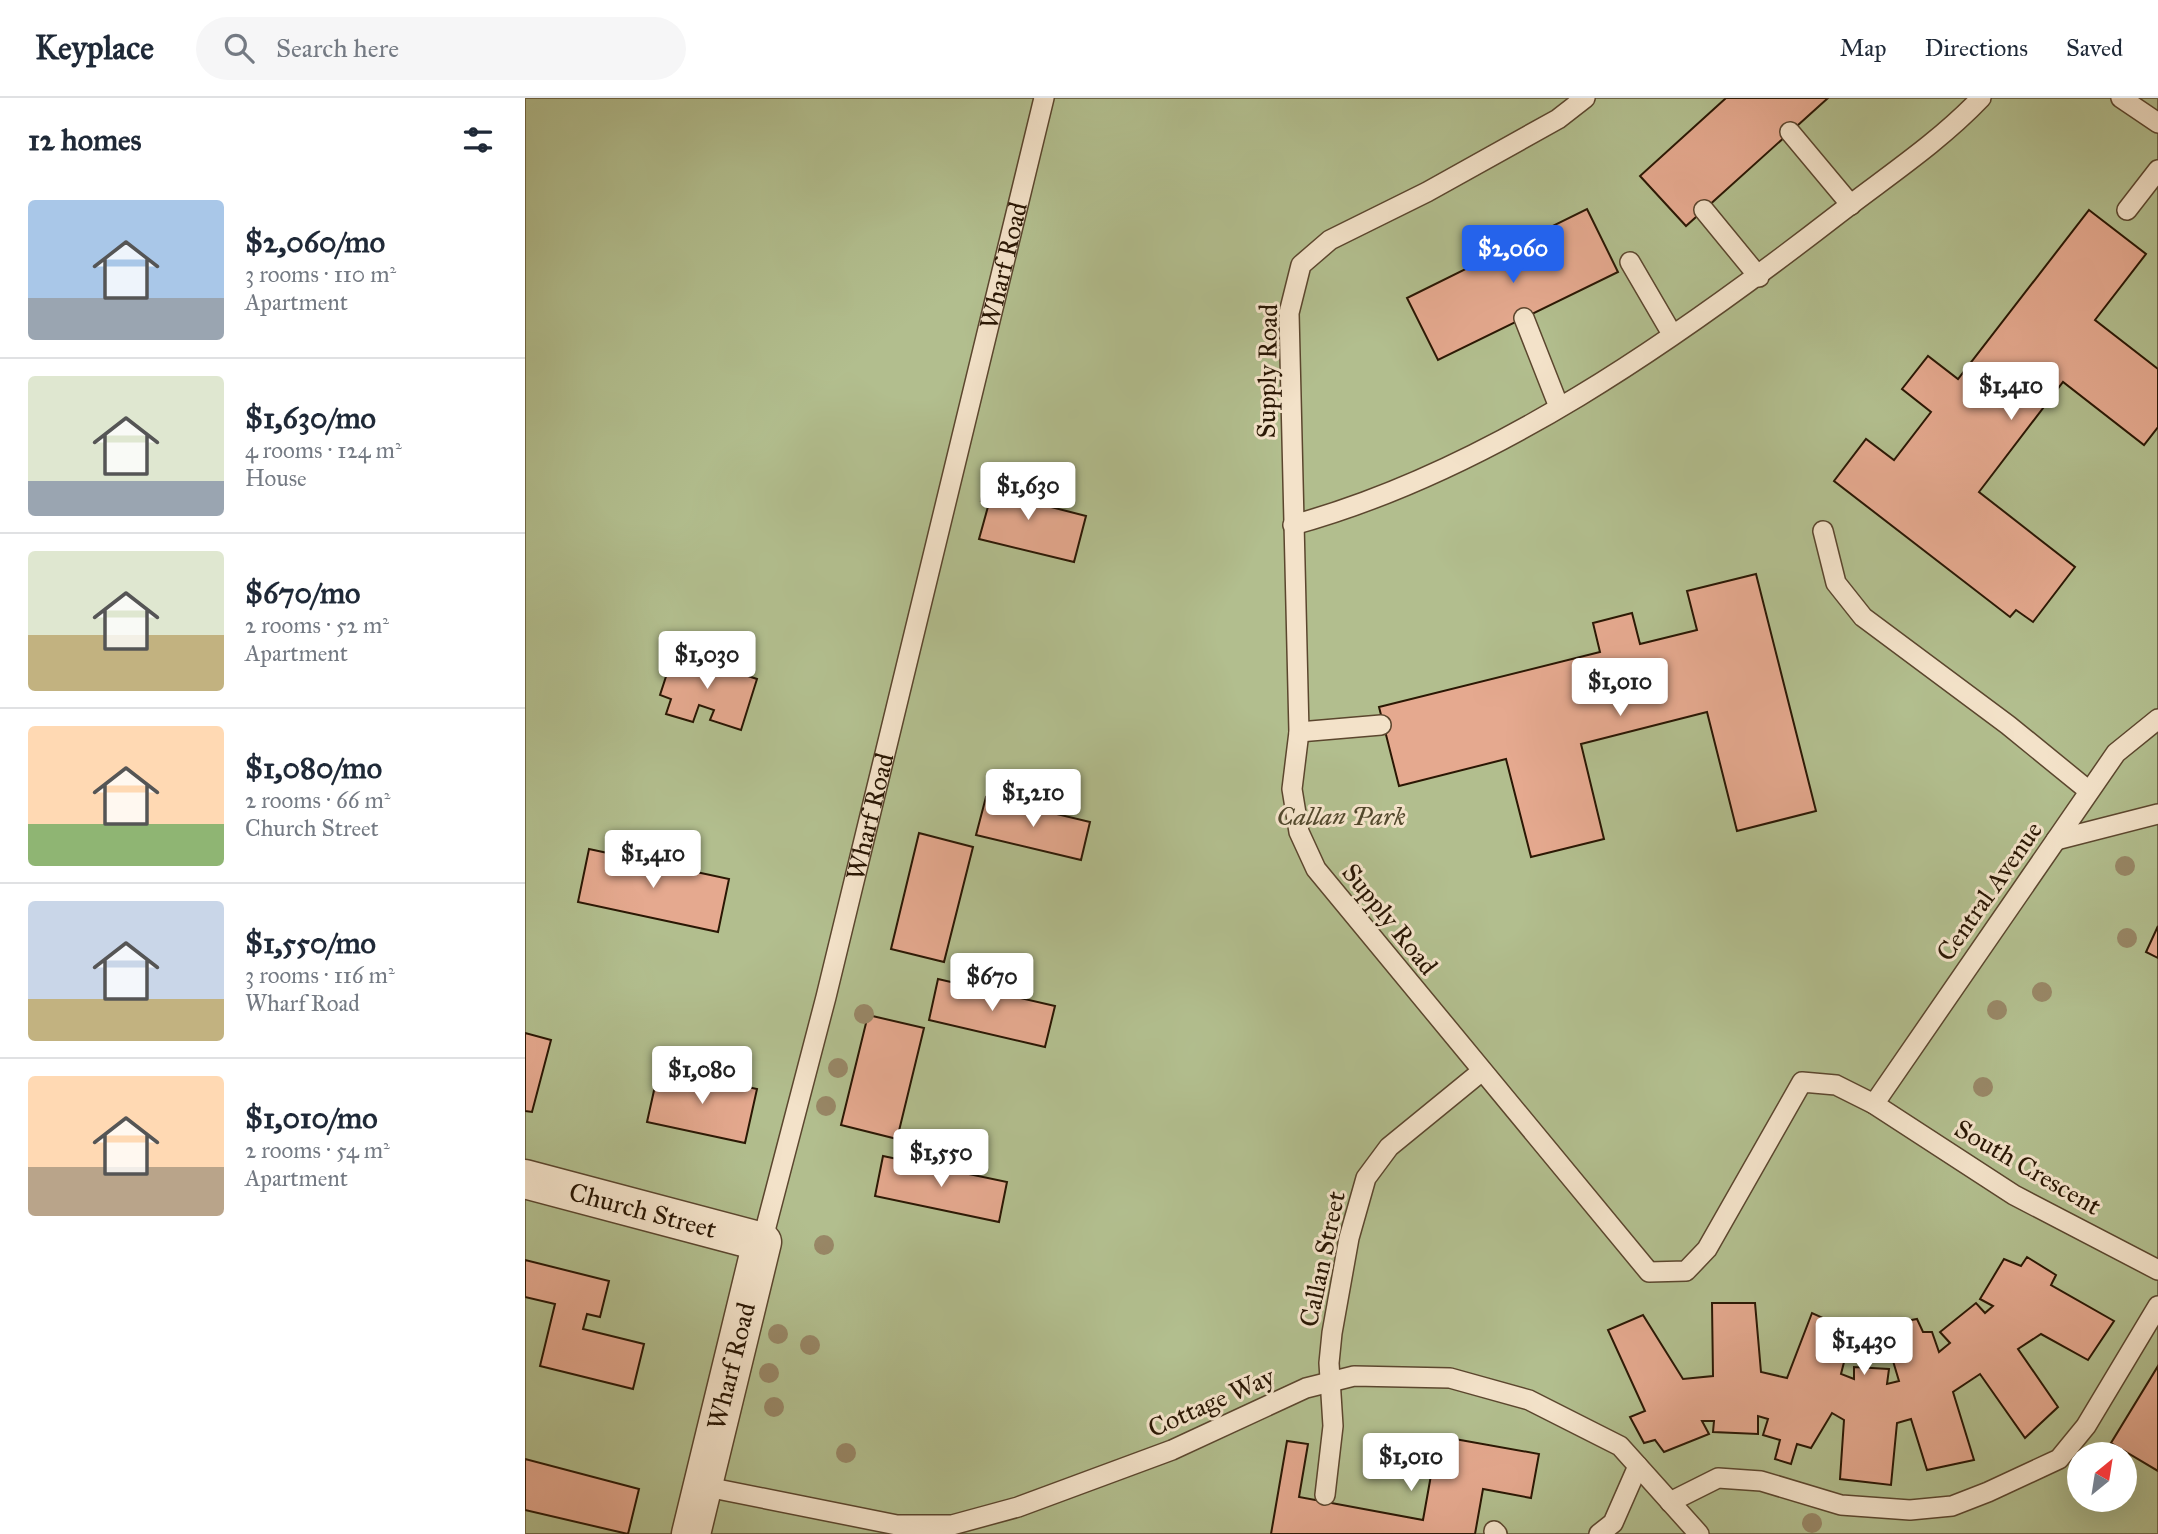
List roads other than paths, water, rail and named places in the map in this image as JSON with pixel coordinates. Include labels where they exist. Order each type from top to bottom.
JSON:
[{"type":"street","name":"Church Street","points":[[525,1179],[762,1242]]},
{"type":"street","name":"Wharf Road","points":[[691,1534],[762,1242]]},
{"type":"lane","name":"Wharf Road","points":[[762,1242],[826,997],[1044,98]]},
{"type":"lane","name":"Supply Road","points":[[1585,98],[1558,119],[1427,192],[1331,240],[1301,265],[1289,313],[1299,732],[1291,789],[1299,832],[1316,869],[1649,1272],[1686,1271],[1707,1249],[1802,1082],[1836,1085],[1874,1104]]},
{"type":"lane","points":[[1293,526],[1350,510],[1528,428],[1759,276],[1931,144],[1981,98]]},
{"type":"lane","points":[[2121,98],[2158,123]]},
{"type":"lane","points":[[1790,132],[1851,205]]},
{"type":"lane","points":[[2127,210],[2158,170]]},
{"type":"lane","points":[[1704,210],[1759,276]]},
{"type":"lane","points":[[1630,262],[1672,334]]},
{"type":"lane","points":[[1524,317],[1559,407]]},
{"type":"lane","points":[[1823,531],[1836,583],[1863,617],[2008,725],[2089,791]]},
{"type":"lane","name":"Central Avenue","points":[[1874,1104],[2116,753],[2158,719]]},
{"type":"lane","points":[[1299,732],[1381,725]]},
{"type":"lane","points":[[2056,840],[2158,814]]},
{"type":"lane","name":"Callan Street","points":[[1325,1495],[1333,1426],[1330,1382],[1332,1333],[1349,1238],[1366,1178],[1389,1147],[1482,1072]]},
{"type":"lane","name":"South Crescent","points":[[1874,1104],[2014,1195],[2158,1270]]},
{"type":"lane","points":[[1670,1503],[1718,1478],[1761,1481],[1841,1505],[1910,1510],[1952,1506],[1988,1492],[2059,1459],[2086,1426],[2158,1306]]},
{"type":"lane","name":"Cottage Way","points":[[702,1486],[897,1525],[952,1525],[1018,1507],[1172,1450],[1306,1388],[1354,1376],[1450,1378],[1529,1400],[1620,1447],[1699,1534]]},
{"type":"lane","points":[[1599,1534],[1613,1523],[1638,1466]]},
{"type":"park label","name":"Callan Park","points":[[1341,816]]}]
